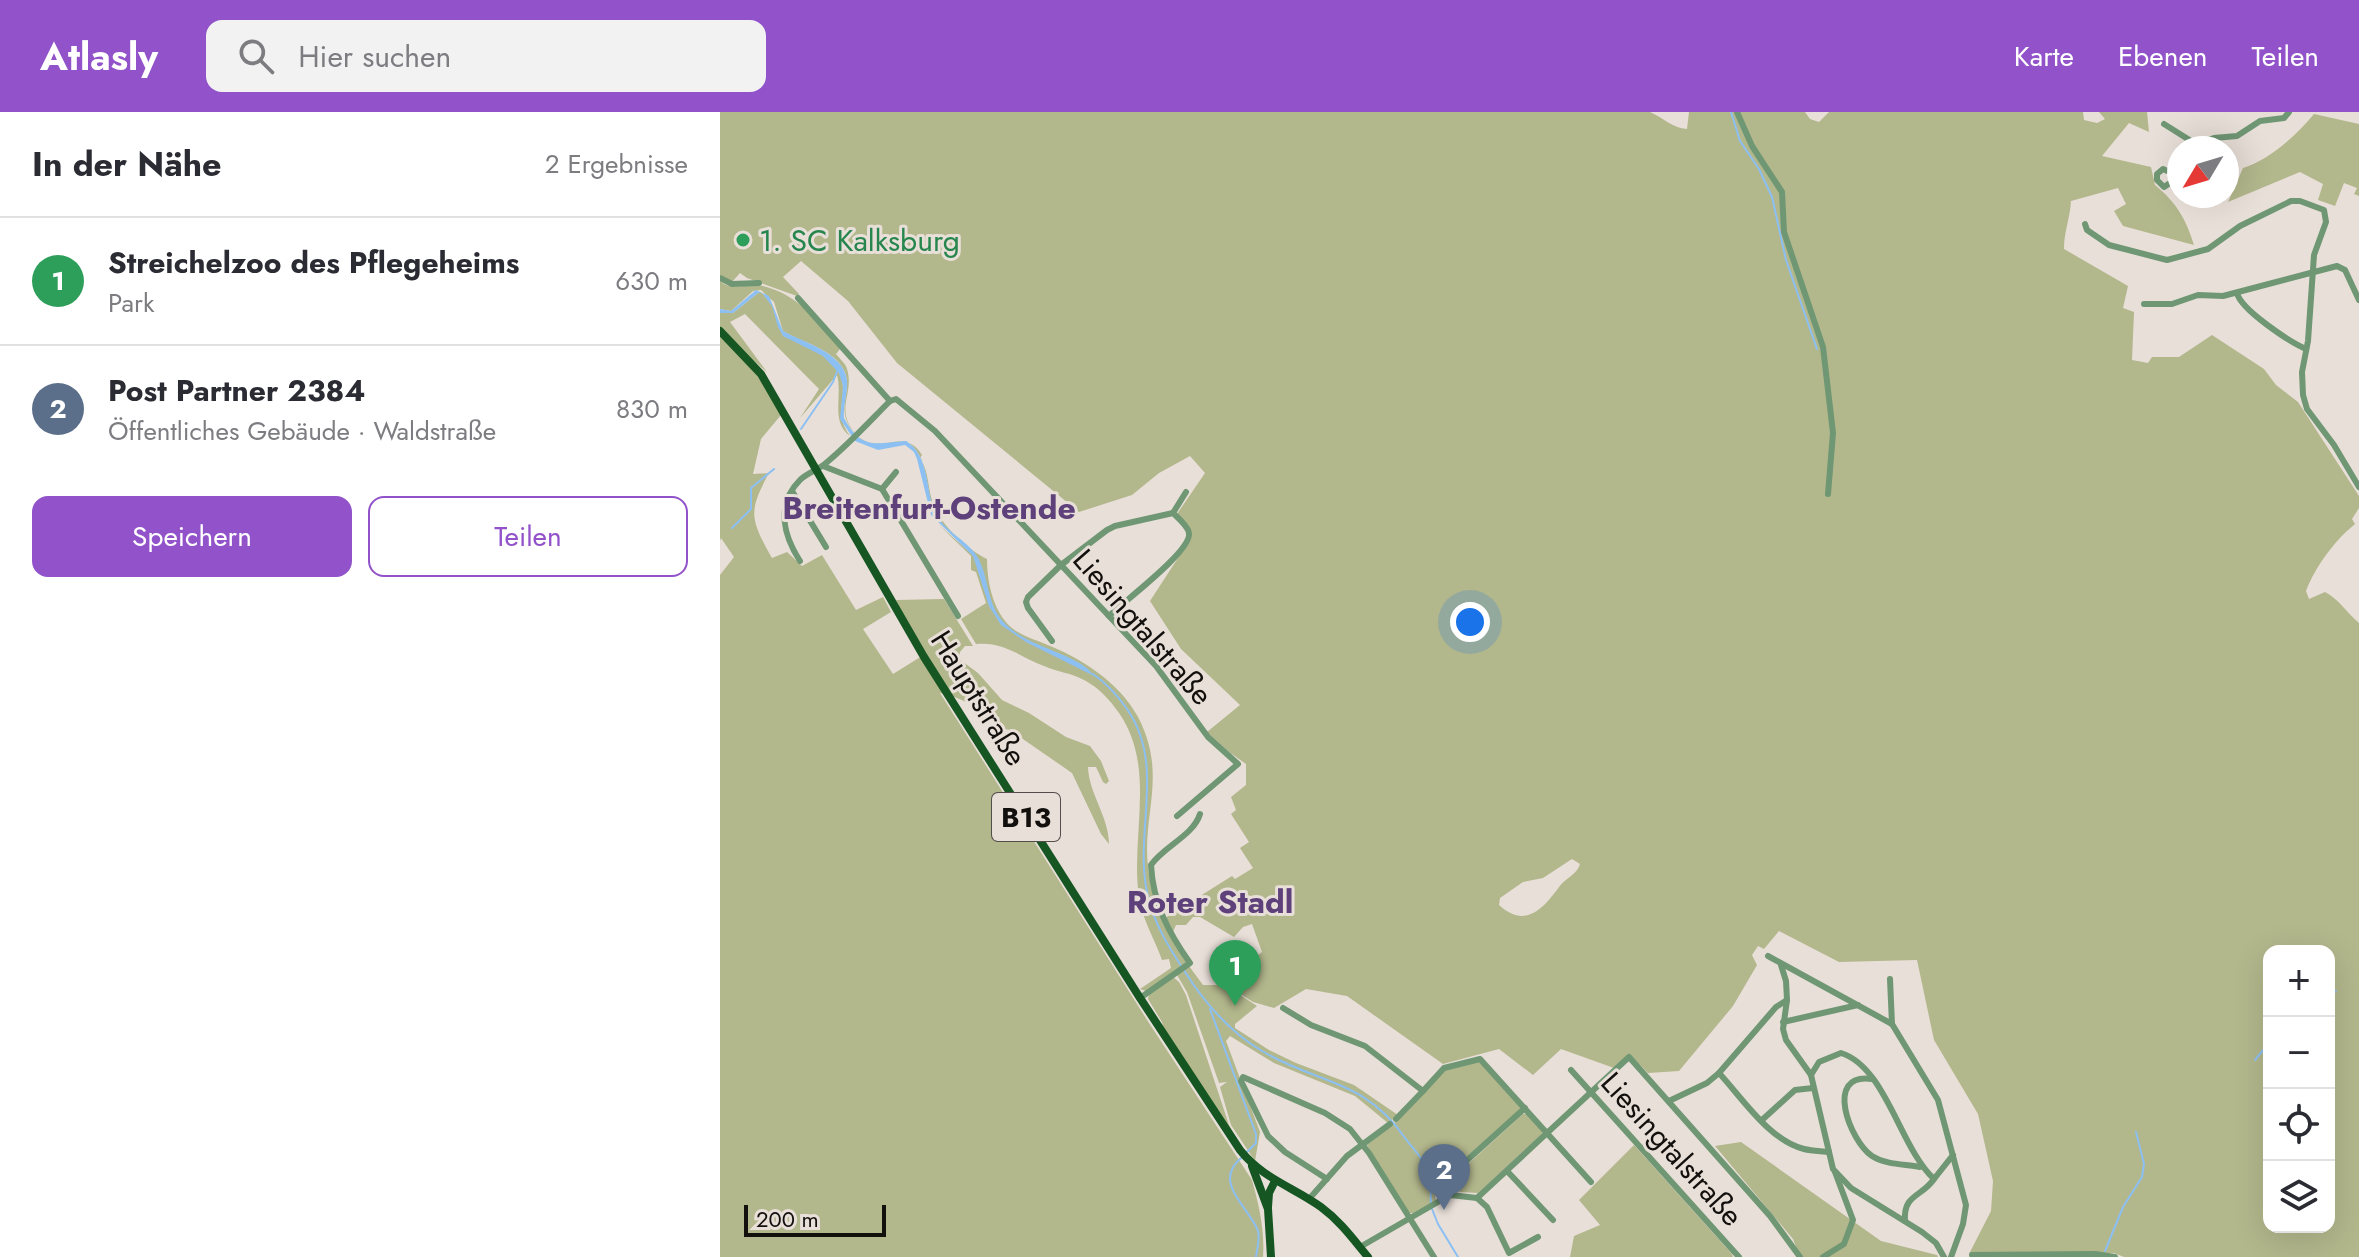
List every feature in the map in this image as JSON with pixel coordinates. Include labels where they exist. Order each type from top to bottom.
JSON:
[{"type":"main road","name":"Hauptstraße","points":[[720,331],[761,374],[792,429],[819,468],[924,657],[1140,998],[1249,1161]]},
{"type":"main road","points":[[1249,1161],[1338,1221],[1368,1257]]},
{"type":"main road","name":"B13","points":[[1249,1161],[1268,1209],[1271,1257]]},
{"type":"main road","points":[[1261,1187],[1272,1179]]},
{"type":"main road","points":[[1268,1209],[1272,1179]]},
{"type":"street","points":[[1737,112],[1752,146],[1782,192],[1784,232],[1823,347],[1833,433],[1828,494]]},
{"type":"street","points":[[2237,136],[2260,121],[2285,117],[2289,112]]},
{"type":"street","points":[[2164,124],[2182,136]]},
{"type":"street","points":[[2085,224],[2087,230],[2109,245],[2169,259],[2208,249],[2240,226],[2289,202],[2298,201],[2320,208],[2327,216],[2314,250],[2302,372],[2305,405],[2359,487]]},
{"type":"street","points":[[2144,304],[2172,304],[2198,295],[2237,293],[2337,266],[2343,267],[2359,300]]},
{"type":"street","points":[[720,278],[732,284],[759,283]]},
{"type":"street","points":[[2237,293],[2241,303],[2293,344],[2306,349]]},
{"type":"street","name":"Liesingtalstraße","points":[[798,298],[890,401],[896,399],[903,403],[935,431],[1156,666],[1208,737],[1238,764],[1177,816]]},
{"type":"street","points":[[800,561],[789,543],[784,522],[785,508],[792,491],[800,480],[850,441],[890,401]]},
{"type":"street","points":[[819,468],[882,489],[958,616]]},
{"type":"street","points":[[882,489],[896,472]]},
{"type":"street","points":[[792,491],[826,547]]},
{"type":"street","points":[[1052,641],[1026,602],[1061,565],[1115,526],[1173,513],[1186,492]]},
{"type":"street","points":[[1109,616],[1159,575],[1188,539],[1188,530],[1173,513]]},
{"type":"street","points":[[1140,998],[1190,963],[1160,912],[1151,865],[1160,853],[1197,823],[1200,814]]},
{"type":"street","points":[[1768,956],[1892,1024]]},
{"type":"street","points":[[1781,965],[1786,981],[1783,1022],[1786,1040],[1811,1075],[1833,1169],[1853,1220],[1844,1244],[1823,1257]]},
{"type":"street","points":[[1890,979],[1892,1024],[1938,1100],[1966,1205],[1951,1257]]},
{"type":"street","points":[[1669,1101],[1707,1083],[1719,1073],[1776,1007],[1787,1000]]},
{"type":"street","points":[[1783,1022],[1858,1005]]},
{"type":"street","points":[[1283,1008],[1311,1025],[1365,1046],[1423,1091]]},
{"type":"street","points":[[1811,1075],[1819,1062],[1841,1053],[1861,1063],[1898,1121],[1920,1167],[1934,1179]]},
{"type":"street","points":[[1477,1198],[1629,1057],[1770,1216],[1800,1257]]},
{"type":"street","points":[[1309,1199],[1347,1156],[1393,1122],[1444,1068],[1478,1059],[1591,1182]]},
{"type":"street","name":"Liesingtalstraße","points":[[1571,1070],[1739,1257]]},
{"type":"street","points":[[1719,1073],[1783,1140],[1803,1149],[1829,1152]]},
{"type":"street","points":[[1327,1179],[1285,1152],[1268,1136],[1241,1078],[1248,1077],[1335,1118],[1350,1129],[1363,1144],[1434,1257]]},
{"type":"street","points":[[1872,1079],[1862,1078],[1851,1082],[1844,1093],[1847,1114],[1857,1140],[1882,1161],[1920,1167]]},
{"type":"street","points":[[1762,1120],[1795,1090],[1813,1088]]},
{"type":"street","points":[[1450,1195],[1455,1171],[1525,1108]]},
{"type":"street","points":[[1905,1221],[1909,1201],[1929,1187],[1953,1155]]},
{"type":"street","points":[[1833,1169],[1851,1188],[1936,1243],[1944,1257]]},
{"type":"street","points":[[1507,1171],[1553,1220]]},
{"type":"street","points":[[1360,1247],[1450,1195],[1477,1198],[1487,1207],[1505,1255],[1538,1237]]},
{"type":"street","points":[[1972,1255],[2115,1257]]},
{"type":"green space","points":[[720,112],[1650,112],[1672,125],[1687,129],[1689,112],[1805,112],[1810,119],[1819,122],[1829,112],[2083,112],[2084,120],[2097,123],[2105,119],[2099,112],[2147,112],[2149,132],[2129,123],[2102,156],[2151,167],[2155,185],[2167,196],[2167,208],[2176,208],[2194,245],[2123,226],[2114,211],[2126,204],[2118,188],[2071,201],[2064,249],[2128,286],[2123,308],[2134,312],[2132,360],[2148,363],[2152,357],[2179,357],[2212,335],[2264,369],[2276,385],[2298,402],[2359,496],[2359,508],[2352,519],[2355,524],[2326,554],[2306,591],[2309,599],[2325,592],[2330,595],[2359,623],[2359,1257],[1969,1254],[1991,1211],[1993,1181],[1978,1114],[1934,1040],[1917,960],[1839,962],[1779,931],[1764,949],[1758,946],[1752,955],[1757,965],[1733,1006],[1679,1071],[1648,1073],[1629,1054],[1614,1068],[1561,1049],[1533,1075],[1499,1049],[1443,1064],[1347,996],[1306,989],[1274,1008],[1253,1002],[1227,985],[1244,982],[1247,964],[1262,952],[1252,924],[1243,927],[1234,937],[1200,917],[1193,917],[1186,925],[1176,925],[1173,932],[1189,958],[1172,934],[1165,918],[1232,876],[1235,879],[1253,868],[1240,848],[1249,842],[1231,814],[1236,810],[1231,797],[1246,785],[1246,764],[1207,732],[1240,705],[1181,649],[1150,601],[1191,538],[1190,531],[1177,514],[1205,473],[1190,456],[1159,473],[1132,495],[1079,512],[897,363],[848,301],[801,261],[783,277],[799,294],[797,296],[740,273],[732,282],[720,275]],"holes":[[[1572,859],[1580,864],[1547,902],[1533,913],[1517,915],[1499,905],[1500,898],[1523,882],[1543,878]]]},
{"type":"green space","points":[[2314,114],[2359,124],[2359,196],[2354,194],[2357,188],[2344,183],[2335,206],[2318,200],[2323,184],[2300,172],[2239,197],[2239,177],[2243,168],[2263,159]]},
{"type":"green space","points":[[720,281],[735,287],[757,285],[776,290],[806,310],[840,349],[836,354],[846,367],[849,378],[846,418],[844,407],[846,375],[837,360],[783,331],[774,302],[761,290],[753,291],[731,311],[720,309]]},
{"type":"green space","points":[[762,293],[772,305],[783,336],[821,354],[836,368],[843,387],[842,418],[850,436],[840,423],[837,375],[800,418],[819,389],[745,314],[730,322],[767,372],[753,360],[781,415],[761,439],[753,474],[769,473],[757,498],[754,516],[765,545],[772,558],[787,552],[802,566],[822,555],[856,610],[883,597],[891,612],[863,629],[893,674],[922,656],[896,600],[944,599],[973,646],[965,646],[959,659],[978,673],[1002,700],[1066,737],[1090,746],[1101,761],[1109,781],[1106,784],[1096,767],[1088,767],[1109,844],[1101,834],[1072,773],[1010,730],[999,728],[972,706],[940,693],[1252,1180],[1261,1218],[1263,1257],[720,1257],[720,575],[734,557],[721,538],[720,541],[720,313],[733,313]]},
{"type":"green space","points":[[922,461],[925,469],[934,506],[963,543],[946,528],[932,506]]},
{"type":"green space","points":[[938,524],[966,549],[967,546],[987,559],[993,599],[1008,625],[1097,672],[1130,704],[1147,738],[1153,775],[1147,847],[1150,881],[1162,918],[1187,962],[1146,991],[1140,989],[1171,968],[1169,959],[1162,960],[1139,897],[1140,779],[1130,734],[1112,703],[1089,683],[1003,647],[976,644],[961,619],[986,603],[976,572],[971,570],[971,556]]},
{"type":"green space","points":[[1189,966],[1203,985],[1225,985],[1257,1006],[1235,1024],[1235,1028],[1296,1063],[1354,1085],[1398,1115],[1388,1123],[1355,1096],[1274,1063],[1230,1036],[1226,1041],[1260,1132],[1255,1161],[1231,1125],[1220,1087],[1227,1082],[1219,1083],[1187,992],[1177,975]]},
{"type":"green space","points":[[1173,977],[1186,995],[1229,1125],[1241,1146],[1165,1033],[1148,999],[1149,994]]},
{"type":"green space","points":[[1479,1061],[1520,1106],[1520,1110],[1451,1170],[1450,1185],[1444,1195],[1440,1192],[1435,1196],[1436,1201],[1409,1213],[1367,1145],[1397,1121],[1445,1070]]},
{"type":"green space","points":[[1523,1114],[1528,1114],[1542,1134],[1478,1193],[1456,1189],[1458,1173]]},
{"type":"green space","points":[[1741,1142],[1881,1241],[1938,1257],[1800,1257],[1793,1239],[1715,1146]]},
{"type":"green space","points":[[1634,1145],[1733,1257],[1570,1257],[1574,1236],[1600,1225],[1579,1200]]},
{"type":"water","points":[[756,290],[769,296],[783,331],[831,355],[844,370],[847,385],[844,418],[857,436],[870,443],[906,441],[919,454],[936,515],[979,559],[994,608],[1007,626],[1075,661],[1094,676],[1026,642],[1001,625],[989,606],[973,556],[931,515],[914,452],[905,445],[878,450],[855,441],[840,419],[843,386],[839,373],[823,356],[783,336],[772,306],[762,293],[733,313],[720,313],[720,309],[731,311]]},
{"type":"waterway","points":[[1731,112],[1740,141],[1759,169],[1772,197],[1786,260],[1817,349]]},
{"type":"waterway","points":[[801,429],[833,382],[838,369]]},
{"type":"waterway","points":[[732,528],[751,509],[751,488],[774,469]]},
{"type":"waterway","points":[[1093,674],[1120,699],[1139,730],[1147,775],[1144,846],[1147,892],[1160,929],[1193,984],[1224,1021],[1262,1051],[1357,1093],[1374,1104],[1390,1119],[1427,1168],[1431,1203]]},
{"type":"waterway","points":[[1210,1009],[1256,1134],[1256,1143],[1245,1154]]},
{"type":"waterway","points":[[2255,1060],[2263,1050]]},
{"type":"waterway","points":[[2105,1251],[2123,1207],[2142,1177],[2144,1164],[2136,1132]]},
{"type":"waterway","points":[[1241,1158],[1233,1167],[1231,1186],[1258,1231],[1256,1257]]},
{"type":"waterway","points":[[1432,1209],[1458,1257]]},
{"type":"place","name":"1. SC Kalksburg","points":[[743,240]]},
{"type":"place","name":"Streichelzoo des Pflegeheims","points":[[1235,1006]]},
{"type":"place","name":"Post Partner 2384","points":[[1444,1210]]},
{"type":"district","name":"Breitenfurt-Ostende","points":[[929,508]]},
{"type":"district","name":"Roter Stadl","points":[[1210,902]]}]
